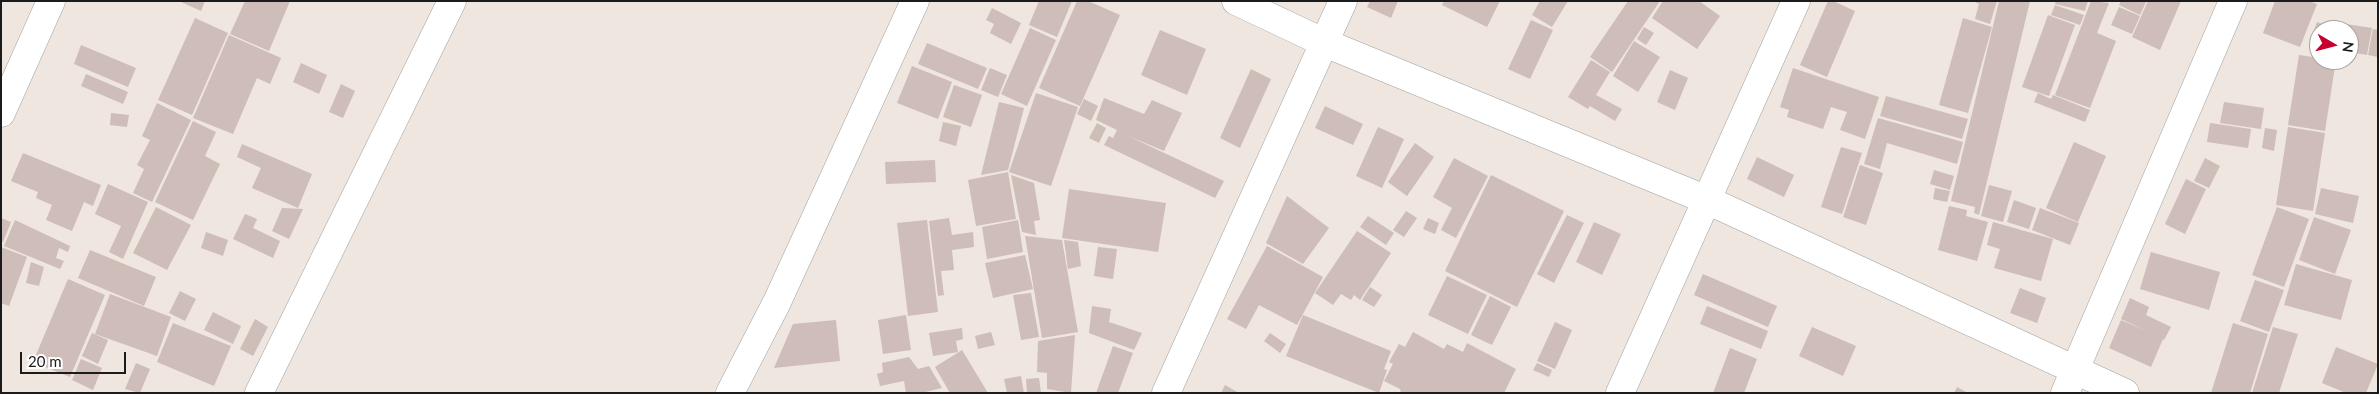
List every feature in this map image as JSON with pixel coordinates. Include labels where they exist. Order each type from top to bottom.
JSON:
[{"type":"street","points":[[1,113],[51,1]]},
{"type":"street","points":[[259,393],[452,1]]},
{"type":"street","points":[[730,393],[777,302],[915,1]]},
{"type":"street","points":[[1236,1],[1325,43],[1707,200],[2071,382],[2125,393]]},
{"type":"street","points":[[1166,393],[1344,1]]},
{"type":"street","points":[[1620,393],[1796,1]]},
{"type":"street","points":[[2071,382],[2234,1]]},
{"type":"building","points":[[179,1],[205,1],[201,11]]},
{"type":"building","points":[[245,1],[290,1],[269,51],[230,34]]},
{"type":"building","points":[[1039,1],[1072,1],[1057,37],[1029,25]]},
{"type":"building","points":[[1077,1],[1088,1],[1120,15],[1080,106],[1039,88]]},
{"type":"building","points":[[1370,1],[1398,1],[1391,18],[1367,7]]},
{"type":"building","points":[[1444,1],[1500,1],[1487,27],[1442,5]]},
{"type":"building","points":[[1540,1],[1568,1],[1552,27],[1532,15]]},
{"type":"building","points":[[1628,1],[1660,1],[1612,72],[1590,57]]},
{"type":"building","points":[[1663,1],[1699,1],[1720,16],[1697,49],[1652,18]]},
{"type":"building","points":[[1828,1],[1833,1],[1855,11],[1827,77],[1800,65]]},
{"type":"building","points":[[1973,1],[1997,1],[1990,24],[1975,19],[1979,4]]},
{"type":"building","points":[[1999,1],[2030,1],[1979,215],[1974,213],[1975,207],[1951,201]]},
{"type":"building","points":[[2056,1],[2088,1],[2085,11],[2055,4]]},
{"type":"building","points":[[2091,1],[2109,3],[2097,33],[2116,41],[2090,108],[2055,95]]},
{"type":"building","points":[[2121,1],[2146,2],[2140,15],[2119,5]]},
{"type":"building","points":[[2148,1],[2181,1],[2160,50],[2132,37]]},
{"type":"building","points":[[2275,1],[2309,1],[2317,4],[2309,20],[2300,47],[2263,33]]},
{"type":"building","points":[[2055,5],[2084,15],[2080,25],[2051,15]]},
{"type":"building","points":[[2119,7],[2140,16],[2132,34],[2111,25]]},
{"type":"building","points":[[992,8],[1021,23],[1011,44],[990,33],[994,24],[986,20]]},
{"type":"building","points":[[2048,15],[2075,25],[2049,96],[2022,87]]},
{"type":"building","points":[[195,18],[228,33],[192,115],[158,100]]},
{"type":"building","points":[[1963,18],[1992,27],[1968,113],[1939,105]]},
{"type":"building","points":[[1531,20],[1553,30],[1530,79],[1508,69]]},
{"type":"building","points":[[2359,26],[2372,28],[2367,55],[2359,54]]},
{"type":"building","points":[[1644,27],[1654,33],[1646,45],[1637,39]]},
{"type":"building","points":[[1030,28],[1056,40],[1027,106],[1001,94]]},
{"type":"building","points":[[2373,29],[2378,30],[2378,57],[2368,55]]},
{"type":"building","points":[[1160,30],[1206,49],[1187,95],[1141,75]]},
{"type":"building","points":[[229,35],[281,58],[270,84],[257,78],[233,134],[193,118]]},
{"type":"building","points":[[1634,41],[1660,57],[1638,92],[1613,76]]},
{"type":"building","points":[[927,43],[987,68],[978,89],[918,64]]},
{"type":"building","points":[[81,45],[136,68],[128,87],[74,64]]},
{"type":"building","points":[[2299,55],[2309,56],[2309,70],[2334,70],[2325,131],[2288,125]]},
{"type":"building","points":[[1591,60],[1610,72],[1596,95],[1622,109],[1615,121],[1590,106],[1588,109],[1568,97]]},
{"type":"building","points":[[301,63],[327,75],[319,94],[293,82]]},
{"type":"building","points":[[912,66],[952,82],[938,119],[897,103]]},
{"type":"building","points":[[990,68],[1007,75],[998,97],[981,90]]},
{"type":"building","points":[[1793,68],[1879,97],[1865,139],[1840,130],[1847,112],[1831,107],[1823,129],[1787,117],[1789,110],[1780,107]]},
{"type":"building","points":[[1251,69],[1271,79],[1240,148],[1220,138]]},
{"type":"building","points":[[1670,70],[1688,78],[1675,110],[1657,102]]},
{"type":"building","points":[[86,74],[128,92],[123,104],[81,86]]},
{"type":"building","points":[[341,84],[355,91],[343,118],[329,112]]},
{"type":"building","points":[[954,85],[982,95],[971,127],[943,117]]},
{"type":"building","points":[[1036,93],[1078,107],[1051,186],[1009,172]]},
{"type":"building","points":[[2038,93],[2051,99],[2053,95],[2090,110],[2085,122],[2034,102]]},
{"type":"building","points":[[1886,96],[1968,119],[1962,139],[1880,116]]},
{"type":"building","points":[[1104,98],[1144,114],[1152,100],[1182,113],[1164,151],[1126,135],[1224,181],[1215,198],[1104,145],[1109,136],[1113,138],[1117,130],[1096,120]]},
{"type":"building","points":[[1084,99],[1098,106],[1091,121],[1077,114]]},
{"type":"building","points":[[999,102],[1024,108],[1008,170],[981,175]]},
{"type":"building","points":[[2224,102],[2264,108],[2261,129],[2220,123]]},
{"type":"building","points":[[157,103],[191,120],[152,202],[133,193],[144,169],[137,165],[150,140],[142,136]]},
{"type":"building","points":[[1325,106],[1363,124],[1353,145],[1315,128]]},
{"type":"building","points":[[111,113],[129,115],[127,127],[110,125]]},
{"type":"building","points":[[1878,118],[1963,142],[1957,164],[1887,143],[1880,169],[1864,164]]},
{"type":"building","points":[[193,121],[216,132],[205,156],[220,164],[193,220],[155,202]]},
{"type":"building","points":[[943,122],[961,126],[956,146],[939,141]]},
{"type":"building","points":[[1097,123],[1106,128],[1099,143],[1089,138]]},
{"type":"building","points":[[2210,123],[2251,129],[2248,148],[2207,142]]},
{"type":"building","points":[[1378,127],[1404,139],[1382,188],[1356,176]]},
{"type":"building","points":[[2288,127],[2325,133],[2313,211],[2276,205]]},
{"type":"building","points":[[2265,128],[2277,130],[2274,151],[2262,148]]},
{"type":"building","points":[[2074,142],[2106,156],[2078,222],[2046,208]]},
{"type":"building","points":[[1415,143],[1434,157],[1407,196],[1388,182]]},
{"type":"building","points":[[242,144],[312,174],[298,208],[252,188],[261,168],[237,157]]},
{"type":"building","points":[[1841,147],[1862,153],[1842,214],[1821,207]]},
{"type":"building","points":[[23,153],[101,185],[93,206],[84,202],[72,231],[46,220],[52,205],[36,198],[38,192],[11,181]]},
{"type":"building","points":[[1757,157],[1794,175],[1784,197],[1747,179]]},
{"type":"building","points":[[1454,158],[1488,176],[1456,238],[1441,230],[1452,208],[1433,197]]},
{"type":"building","points":[[2205,158],[2220,166],[2209,188],[2194,181]]},
{"type":"building","points":[[935,160],[936,182],[886,184],[885,162]]},
{"type":"building","points":[[1860,165],[1883,173],[1866,225],[1843,217]]},
{"type":"building","points":[[1934,170],[1954,176],[1950,190],[1930,184]]},
{"type":"building","points":[[1008,172],[1016,219],[976,226],[968,180]]},
{"type":"building","points":[[1011,175],[1034,183],[1040,220],[1034,221],[1036,235],[1022,232]]},
{"type":"building","points":[[1491,175],[1564,211],[1517,307],[1445,271]]},
{"type":"building","points":[[2186,179],[2206,189],[2185,234],[2165,224]]},
{"type":"building","points":[[108,184],[148,202],[123,259],[109,252],[121,226],[95,214]]},
{"type":"building","points":[[1989,185],[2012,191],[2003,222],[1981,216]]},
{"type":"building","points":[[1935,188],[1950,191],[1947,202],[1933,199]]},
{"type":"building","points":[[2321,188],[2359,196],[2353,223],[2315,214]]},
{"type":"building","points":[[1069,189],[1166,203],[1158,252],[1062,238]]},
{"type":"building","points":[[1287,196],[1329,228],[1303,264],[1266,243]]},
{"type":"building","points":[[2014,200],[2036,208],[2029,229],[2007,222]]},
{"type":"building","points":[[1949,206],[1967,210],[1966,216],[1988,222],[1977,261],[1938,250]]},
{"type":"building","points":[[156,207],[191,225],[167,270],[133,253]]},
{"type":"building","points":[[2277,207],[2309,219],[2284,287],[2252,275]]},
{"type":"building","points":[[282,208],[303,209],[289,239],[272,231]]},
{"type":"building","points":[[2040,208],[2079,223],[2070,245],[2032,230]]},
{"type":"building","points":[[1406,211],[1417,218],[1404,237],[1393,230]]},
{"type":"building","points":[[245,214],[257,219],[253,228],[280,241],[273,258],[233,239]]},
{"type":"building","points":[[1567,215],[1584,223],[1554,283],[1537,274]]},
{"type":"building","points":[[1368,216],[1394,233],[1386,245],[1360,227]]},
{"type":"building","points":[[2314,217],[2351,230],[2335,274],[2299,260]]},
{"type":"building","points":[[1,218],[11,222],[3,242],[1,241]]},
{"type":"building","points":[[949,218],[952,235],[973,232],[974,247],[952,250],[954,270],[941,271],[944,295],[938,296],[929,221]]},
{"type":"building","points":[[1428,218],[1439,223],[1435,234],[1423,229]]},
{"type":"building","points":[[15,220],[70,246],[68,252],[59,248],[56,258],[64,261],[60,269],[4,246]]},
{"type":"building","points":[[927,220],[938,312],[908,316],[897,223]]},
{"type":"building","points":[[1018,220],[1023,252],[987,259],[982,227]]},
{"type":"building","points":[[1594,222],[1621,234],[1602,275],[1576,262]]},
{"type":"building","points":[[1993,222],[2053,239],[2041,281],[1994,268],[2000,249],[1987,245]]},
{"type":"building","points":[[1357,231],[1391,253],[1360,300],[1354,295],[1351,300],[1341,294],[1333,305],[1315,293]]},
{"type":"building","points":[[206,232],[228,240],[223,256],[201,248]]},
{"type":"building","points":[[1025,236],[1062,240],[1078,332],[1042,338]]},
{"type":"building","points":[[1064,240],[1078,242],[1081,266],[1068,269]]},
{"type":"building","points":[[1267,246],[1323,277],[1297,325],[1259,305],[1246,329],[1227,319]]},
{"type":"building","points":[[1,247],[27,257],[9,306],[1,303]]},
{"type":"building","points":[[1098,247],[1117,249],[1113,279],[1094,276]]},
{"type":"building","points":[[90,250],[156,277],[144,306],[78,278]]},
{"type":"building","points":[[2151,252],[2220,272],[2209,310],[2140,289]]},
{"type":"building","points":[[1025,255],[1033,289],[993,298],[985,263]]},
{"type":"building","points":[[31,262],[44,267],[39,286],[26,283]]},
{"type":"building","points":[[2296,264],[2352,280],[2341,320],[2284,305]]},
{"type":"building","points":[[1703,274],[1777,306],[1768,327],[1694,295]]},
{"type":"building","points":[[1447,276],[1487,295],[1468,334],[1428,315]]},
{"type":"building","points":[[68,279],[105,295],[70,377],[33,362]]},
{"type":"building","points":[[2255,280],[2284,290],[2269,332],[2240,321]]},
{"type":"building","points":[[1370,287],[1382,295],[1374,307],[1362,300]]},
{"type":"building","points":[[2020,288],[2046,298],[2037,323],[2010,313]]},
{"type":"building","points":[[180,291],[196,299],[185,321],[169,313]]},
{"type":"building","points":[[1031,293],[1039,337],[1021,340],[1013,295]]},
{"type":"building","points":[[110,294],[171,317],[157,356],[95,334]]},
{"type":"building","points":[[1490,296],[1511,307],[1492,345],[1471,335]]},
{"type":"building","points":[[2130,298],[2149,307],[2146,315],[2171,327],[2163,339],[2151,367],[2109,348],[2121,320],[2147,331],[2121,319]]},
{"type":"building","points":[[1092,306],[1111,309],[1109,322],[1142,333],[1134,350],[1089,333]]},
{"type":"building","points":[[1707,306],[1768,331],[1761,349],[1700,324]]},
{"type":"building","points":[[213,312],[241,326],[233,344],[204,330]]},
{"type":"building","points":[[906,315],[911,350],[883,354],[878,320]]},
{"type":"building","points":[[1303,315],[1391,351],[1384,369],[1387,370],[1379,393],[1286,356]]},
{"type":"building","points":[[255,319],[268,327],[253,356],[240,349]]},
{"type":"building","points":[[836,320],[840,361],[774,368],[793,324]]},
{"type":"building","points":[[1555,322],[1572,330],[1555,369],[1537,361]]},
{"type":"building","points":[[173,323],[231,346],[214,386],[157,362]]},
{"type":"building","points":[[2233,323],[2268,334],[2250,393],[2211,393]]},
{"type":"building","points":[[1812,327],[1856,346],[1843,376],[1799,356]]},
{"type":"building","points":[[2273,327],[2298,334],[2279,393],[2252,393]]},
{"type":"building","points":[[962,328],[963,339],[956,341],[958,352],[933,356],[929,333]]},
{"type":"building","points":[[991,332],[995,345],[978,349],[975,336]]},
{"type":"building","points":[[1413,332],[1444,349],[1447,344],[1463,352],[1467,343],[1516,369],[1504,393],[1401,393],[1400,389],[1384,381],[1393,364],[1389,362],[1399,344],[1405,347]]},
{"type":"building","points":[[92,333],[108,340],[98,364],[82,356]]},
{"type":"building","points":[[1270,333],[1286,344],[1280,353],[1264,341]]},
{"type":"building","points":[[1075,335],[1071,393],[1047,389],[1047,373],[1037,372],[1038,341]]},
{"type":"building","points":[[1113,346],[1133,353],[1118,393],[1096,393]]},
{"type":"building","points":[[2336,347],[2378,364],[2366,393],[2346,393],[2322,383]]},
{"type":"building","points":[[1730,348],[1757,359],[1744,393],[1713,393]]},
{"type":"building","points":[[962,350],[988,393],[950,393],[935,367]]},
{"type":"building","points":[[909,357],[918,369],[929,366],[942,388],[921,393],[906,393],[904,381],[880,386],[877,374],[883,372],[882,363]]},
{"type":"building","points":[[81,359],[102,368],[93,390],[72,380]]},
{"type":"building","points":[[136,363],[150,369],[140,393],[125,389]]},
{"type":"building","points":[[1537,363],[1552,370],[1549,377],[1533,370]]},
{"type":"building","points":[[1021,376],[1024,393],[1007,393],[1004,379]]},
{"type":"building","points":[[1039,378],[1041,393],[1027,393],[1026,379]]},
{"type":"building","points":[[1225,385],[1239,393],[1221,393]]},
{"type":"building","points":[[1957,387],[1968,393],[1954,393]]}]
